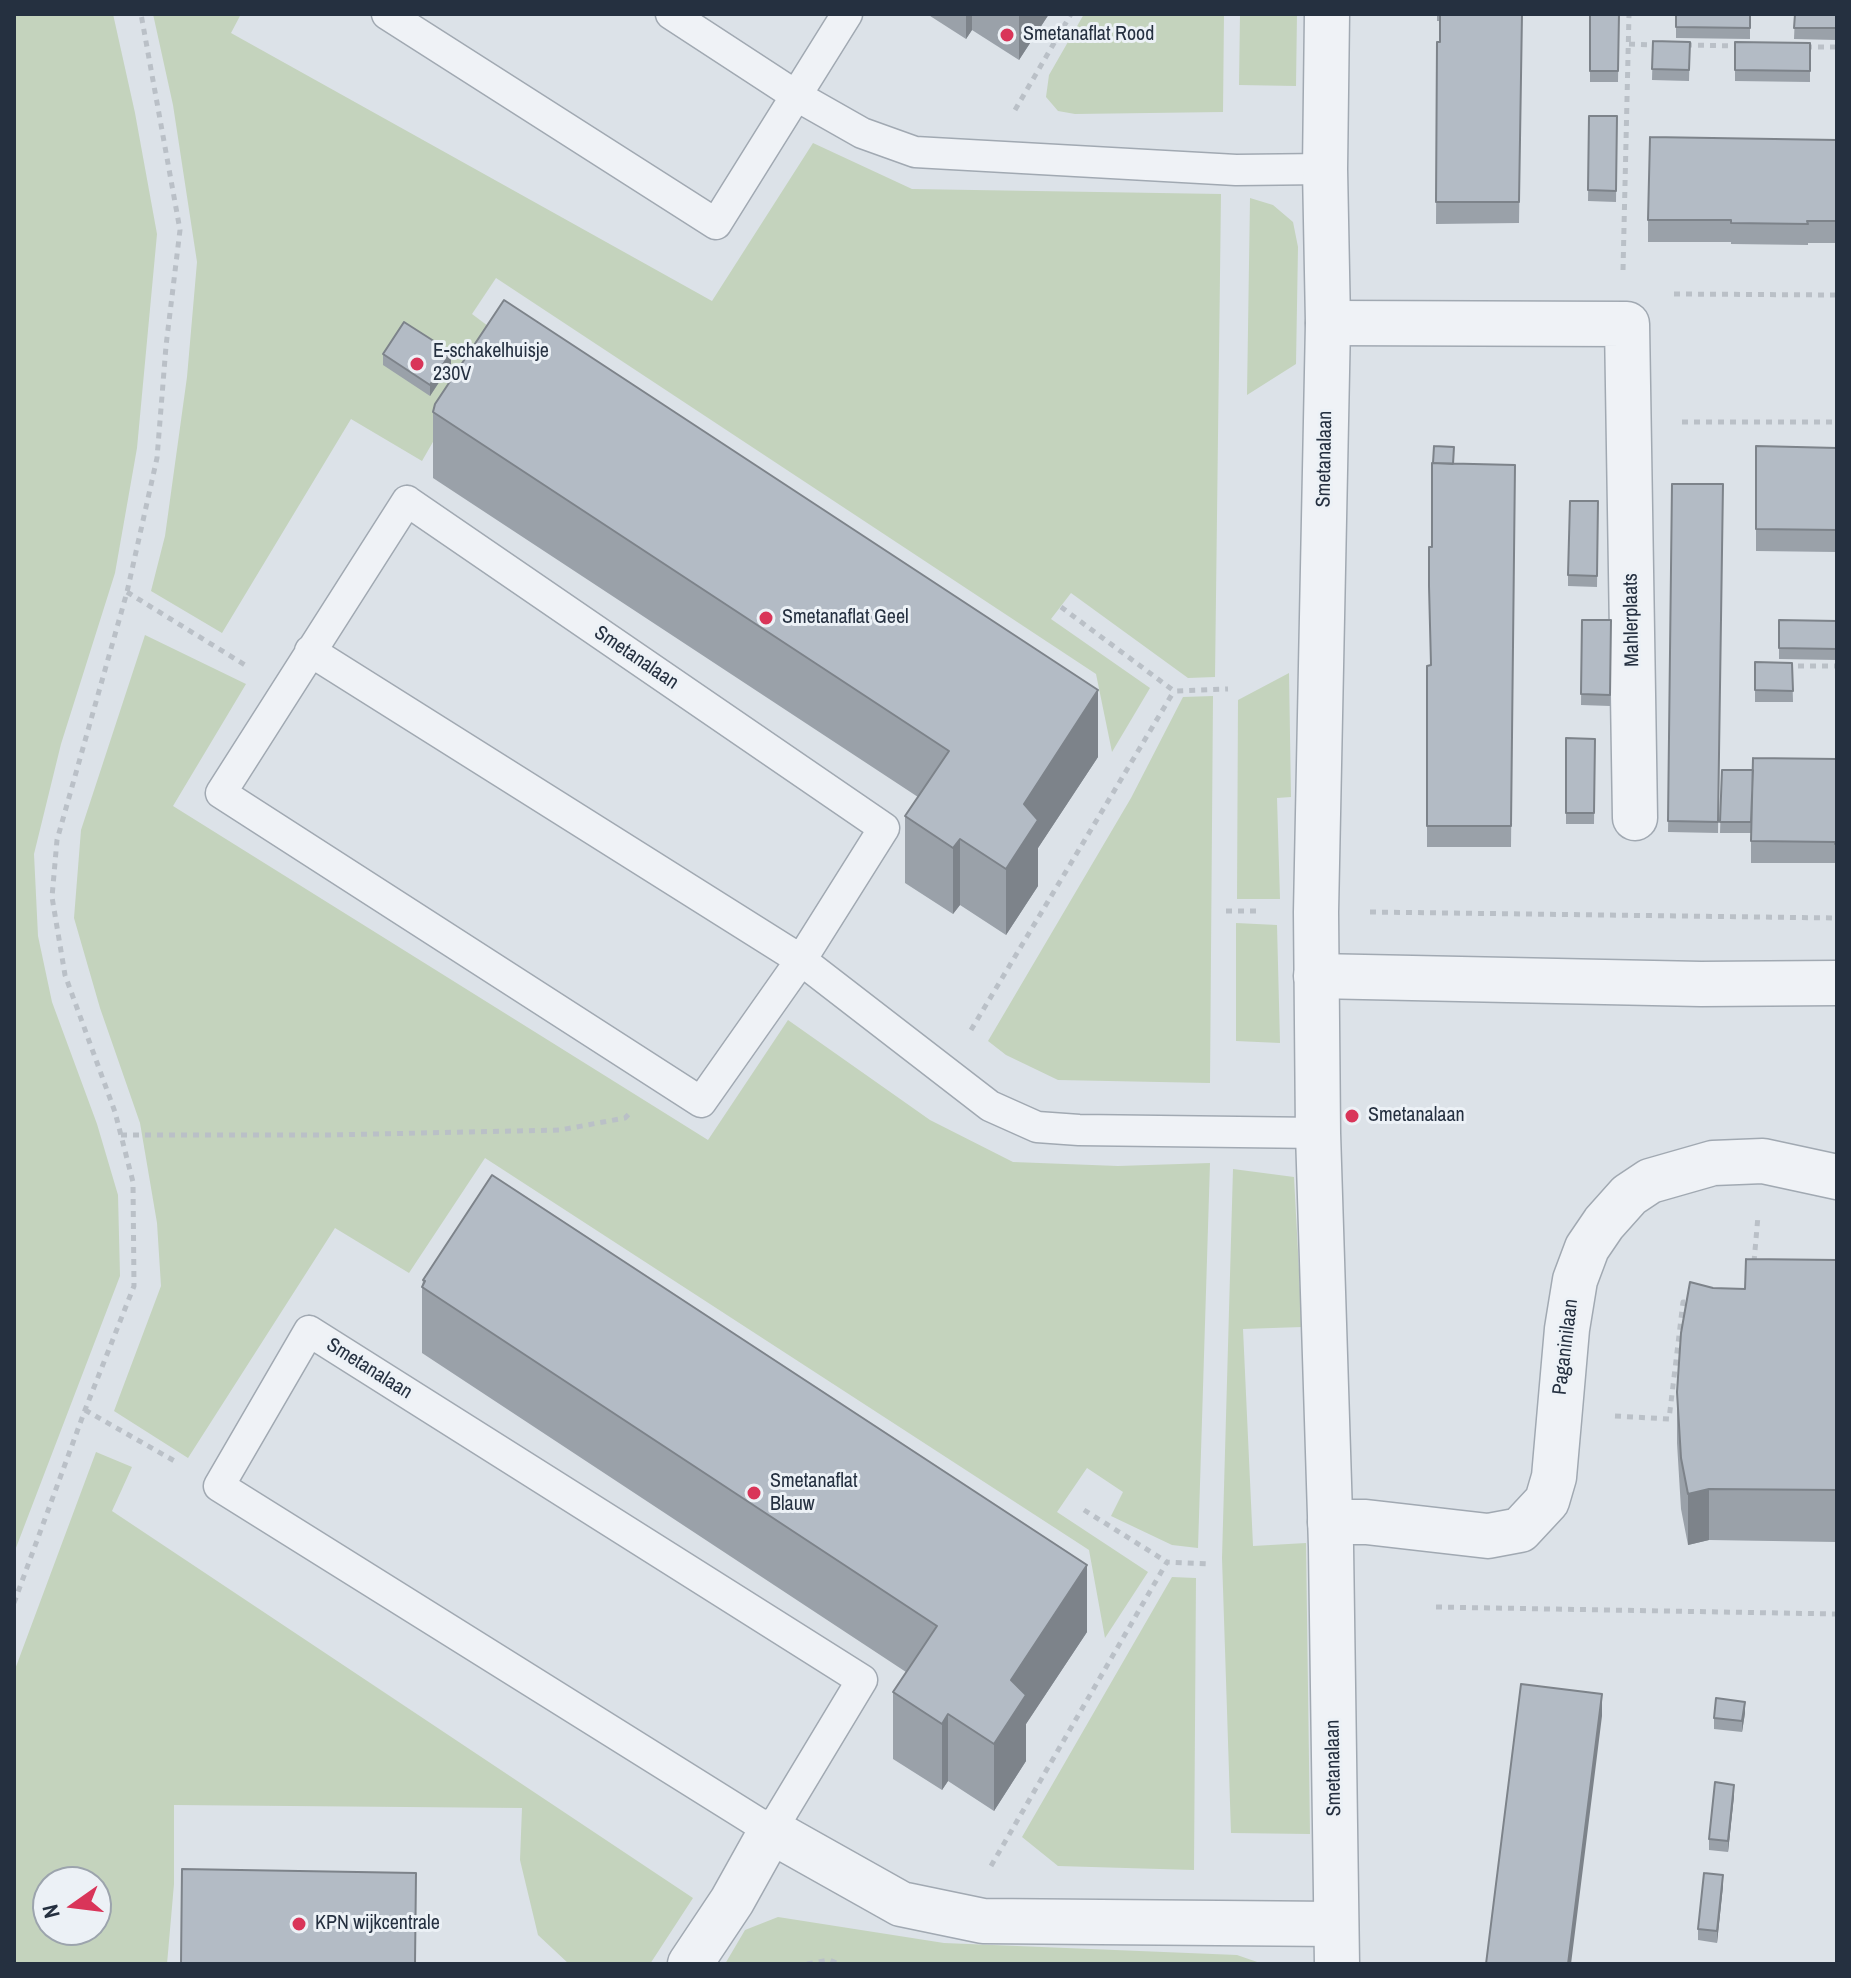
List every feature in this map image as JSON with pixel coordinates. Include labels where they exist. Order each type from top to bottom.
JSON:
[{"type":"street","name":"Smetanalaan","points":[[690,1964],[732,1901],[771,1831],[901,1904],[962,1917],[983,1921],[1337,1944],[1316,976],[1328,323],[1325,169],[1327,14]]},
{"type":"street","points":[[1328,323],[1627,324]]},
{"type":"street","name":"Mahlerplaats","points":[[1627,324],[1635,818]]},
{"type":"street","points":[[1316,976],[1701,984],[1837,983]]},
{"type":"street","name":"Paganinilaan","points":[[1330,1522],[1366,1522],[1488,1536],[1520,1530],[1547,1501],[1554,1477],[1558,1412],[1575,1280],[1587,1248],[1629,1195],[1650,1181],[1713,1163],[1763,1161],[1837,1177]]},
{"type":"lane","points":[[387,14],[716,224],[847,14]]},
{"type":"lane","points":[[671,14],[795,95],[862,133],[915,152],[1236,170],[1325,169]]},
{"type":"lane","name":"Smetanalaan","points":[[407,501],[884,828],[801,960],[701,1102],[221,793],[310,651],[407,501]]},
{"type":"lane","points":[[310,651],[801,960],[990,1106],[1037,1127],[1318,1133]]},
{"type":"lane","name":"Smetanalaan","points":[[309,1331],[862,1680],[771,1831],[219,1486],[309,1331]]},
{"type":"path","points":[[14,1603],[134,1286],[133,1182],[121,1135],[65,975],[52,897],[57,840],[127,592],[157,458],[180,230],[141,14]]},
{"type":"path","points":[[989,156],[1071,14]]},
{"type":"path","points":[[1627,324],[1622,302],[1629,14]]},
{"type":"path","points":[[1629,44],[1659,45]]},
{"type":"path","points":[[1674,45],[1748,46]]},
{"type":"path","points":[[1792,47],[1837,47]]},
{"type":"path","points":[[1627,324],[1659,294],[1837,295]]},
{"type":"path","points":[[1630,422],[1837,422]]},
{"type":"path","points":[[127,592],[286,691]]},
{"type":"path","points":[[1061,607],[1174,691],[1228,689]]},
{"type":"path","points":[[1777,665],[1837,666]]},
{"type":"path","points":[[946,1072],[1174,691]]},
{"type":"path","points":[[1226,911],[1837,918]]},
{"type":"path","points":[[121,1135],[560,1130],[625,1118],[662,1077]]},
{"type":"path","points":[[1753,1268],[1763,1161]]},
{"type":"path","points":[[1558,1412],[1669,1419],[1683,1302],[1696,1302]]},
{"type":"path","points":[[85,1410],[219,1486]]},
{"type":"path","points":[[1084,1510],[1167,1562],[1210,1564]]},
{"type":"path","points":[[962,1917],[1167,1562]]},
{"type":"path","points":[[1436,1607],[1837,1614]]},
{"type":"path","points":[[807,1964],[829,1960],[839,1964]]},
{"type":"green space","points":[[14,14],[113,14],[157,234],[137,448],[115,573],[61,744],[34,854],[38,936],[52,1002],[97,1124],[118,1195],[120,1276],[14,1553]]},
{"type":"green space","points":[[153,14],[241,14],[231,33],[712,301],[813,143],[912,189],[1221,194],[1215,677],[1188,678],[1071,593],[1051,619],[1150,688],[1112,752],[1096,674],[496,278],[472,314],[496,332],[422,461],[351,419],[222,633],[151,591],[165,536],[187,377],[197,262],[173,105]]},
{"type":"green space","points":[[1084,14],[1224,14],[1223,112],[1075,114],[1058,111],[1046,97],[1049,75]]},
{"type":"green space","points":[[1240,14],[1297,14],[1296,86],[1239,85]]},
{"type":"green space","points":[[1250,198],[1273,205],[1293,222],[1298,247],[1296,364],[1247,395]]},
{"type":"green space","points":[[145,635],[246,684],[173,806],[708,1140],[788,1020],[930,1120],[1013,1162],[1118,1166],[1210,1163],[1198,1548],[1172,1545],[1111,1516],[1123,1492],[1087,1468],[1057,1512],[1148,1572],[1105,1638],[1089,1550],[485,1158],[409,1273],[335,1228],[188,1458],[114,1411],[161,1286],[157,1223],[140,1123],[100,1008],[74,918],[81,830]]},
{"type":"green space","points":[[1289,673],[1291,797],[1277,798],[1280,899],[1237,899],[1238,700]]},
{"type":"green space","points":[[1213,696],[1210,1083],[1058,1080],[1006,1055],[988,1041],[1131,798],[1183,697]]},
{"type":"green space","points":[[1236,923],[1277,925],[1280,1043],[1236,1041]]},
{"type":"green space","points":[[1233,1169],[1294,1177],[1302,1327],[1243,1329],[1253,1546],[1306,1543],[1310,1834],[1231,1833],[1222,1558]]},
{"type":"green space","points":[[96,1452],[132,1467],[112,1511],[693,1898],[650,1964],[569,1964],[538,1935],[520,1860],[522,1808],[174,1805],[174,1884],[167,1964],[14,1964],[14,1672]]},
{"type":"green space","points":[[1172,1577],[1196,1578],[1194,1870],[1058,1866],[1022,1837]]},
{"type":"green space","points":[[778,1917],[944,1943],[1237,1955],[1263,1964],[725,1964],[745,1930]]},
{"type":"building","points":[[1440,14],[1522,14],[1519,202],[1436,202],[1437,42],[1440,42]]},
{"type":"building","points":[[1590,14],[1619,14],[1618,71],[1590,71]]},
{"type":"building","points":[[1676,14],[1750,14],[1750,28],[1676,27]]},
{"type":"building","points":[[1795,14],[1837,14],[1837,28],[1794,28]]},
{"type":"building","points":[[1653,41],[1690,42],[1689,70],[1652,69]]},
{"type":"building","points":[[1735,42],[1810,43],[1810,71],[1735,70]]},
{"type":"building","points":[[1589,116],[1617,116],[1616,191],[1588,190]]},
{"type":"building","points":[[1650,137],[1837,140],[1837,221],[1807,221],[1808,224],[1648,220]]},
{"type":"building","points":[[504,300],[1098,690],[1024,804],[1038,820],[1006,869],[960,839],[953,848],[905,816],[949,751],[433,412],[435,404]]},
{"type":"building","name":"E-schakelhuisje 230V","points":[[404,322],[451,352],[430,385],[383,354]]},
{"type":"building","points":[[1434,446],[1454,447],[1453,464],[1433,463]]},
{"type":"building","points":[[1756,446],[1837,448],[1837,530],[1756,529]]},
{"type":"building","points":[[1432,463],[1515,465],[1511,826],[1427,826]]},
{"type":"building","points":[[1672,484],[1723,484],[1718,822],[1668,821]]},
{"type":"building","points":[[1570,501],[1598,501],[1597,576],[1568,575]]},
{"type":"building","points":[[1582,620],[1611,620],[1610,695],[1581,694]]},
{"type":"building","points":[[1779,620],[1837,621],[1837,649],[1779,648]]},
{"type":"building","points":[[1755,662],[1792,663],[1793,691],[1755,690]]},
{"type":"building","points":[[1566,738],[1595,739],[1594,813],[1566,813]]},
{"type":"building","points":[[1753,758],[1837,759],[1837,844],[1751,841]]},
{"type":"building","points":[[1722,770],[1753,770],[1751,822],[1720,822]]},
{"type":"building","points":[[492,1175],[1087,1565],[1011,1680],[1026,1695],[994,1744],[948,1714],[942,1724],[893,1692],[937,1626],[422,1287],[423,1280]]},
{"type":"building","points":[[1746,1259],[1837,1260],[1837,1490],[1709,1489],[1688,1494],[1681,1458],[1677,1392],[1681,1333],[1690,1282],[1713,1288],[1745,1289]]},
{"type":"building","points":[[1521,1684],[1602,1694],[1568,1964],[1486,1964]]},
{"type":"building","points":[[1716,1698],[1745,1702],[1742,1721],[1714,1718]]},
{"type":"building","points":[[1715,1782],[1734,1785],[1728,1841],[1709,1839]]},
{"type":"building","name":"KPN wijkcentrale","points":[[182,1869],[416,1873],[415,1964],[181,1964]]},
{"type":"building","points":[[1704,1873],[1723,1875],[1717,1931],[1698,1929]]},
{"type":"place","name":"Smetanaflat Rood","points":[[1007,35]]},
{"type":"place","name":"E-schakelhuisje 230V","points":[[417,364]]},
{"type":"place","name":"Smetanaflat Geel","points":[[766,618]]},
{"type":"place","name":"Smetanalaan","points":[[1352,1116]]},
{"type":"place","name":"Smetanaflat Blauw","points":[[754,1493]]},
{"type":"place","name":"KPN wijkcentrale","points":[[299,1924]]}]
